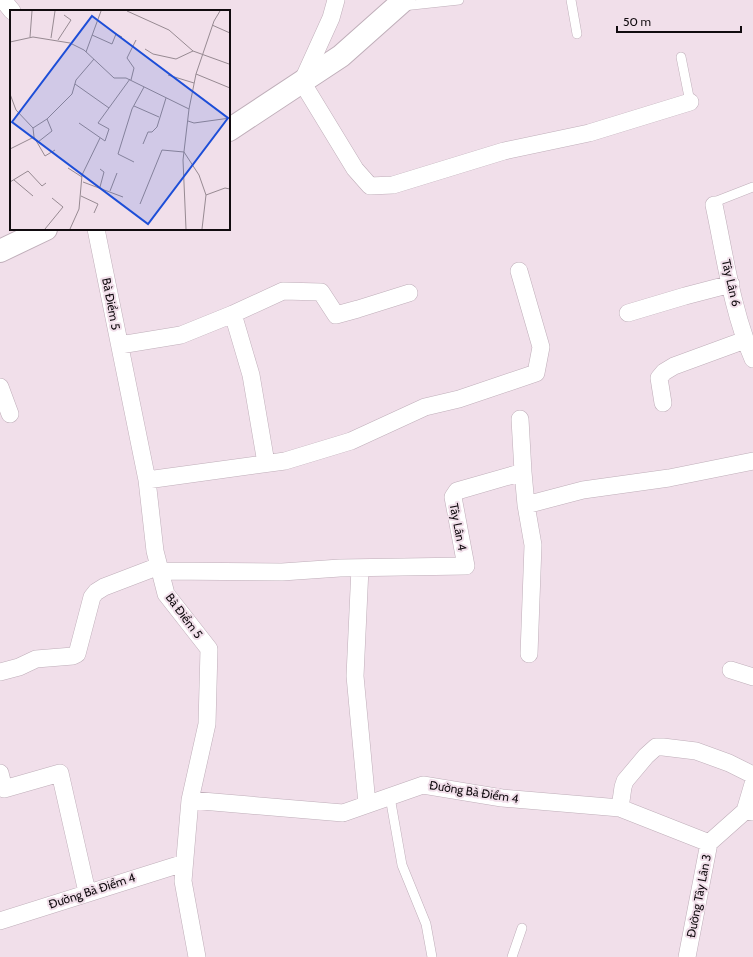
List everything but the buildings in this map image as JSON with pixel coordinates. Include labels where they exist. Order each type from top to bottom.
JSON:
[{"type":"main road","points":[[230,129],[341,56],[400,3]]},
{"type":"main road","points":[[0,251],[44,230]]},
{"type":"street","points":[[3,0],[11,10]]},
{"type":"street","points":[[336,0],[331,18],[302,82],[355,169],[370,186],[393,185],[504,151],[589,133],[690,102]]},
{"type":"street","name":"Tây Lân 6","points":[[714,204],[731,284],[745,340],[753,359]]},
{"type":"street","name":"Bà Điểm 5","points":[[96,230],[147,480],[155,551],[159,569],[166,594],[209,649],[207,724],[190,800],[183,881],[197,957]]},
{"type":"street","points":[[147,480],[285,461],[351,441],[425,407],[459,399],[536,373],[542,347],[519,271]]},
{"type":"street","points":[[628,313],[731,284]]},
{"type":"street","points":[[120,345],[181,335],[233,314],[283,291],[321,292],[336,315],[358,310],[409,293]]},
{"type":"street","points":[[233,314],[251,376],[266,464]]},
{"type":"street","points":[[663,403],[659,378],[664,372],[674,366],[745,340]]},
{"type":"street","points":[[0,387],[10,414]]},
{"type":"street","points":[[520,419],[526,505],[533,545],[529,654]]},
{"type":"street","points":[[526,505],[583,490],[669,478],[753,461]]},
{"type":"street","name":"Tây Lân 4","points":[[159,569],[282,572],[360,568],[466,566],[453,497],[458,491],[523,472]]},
{"type":"street","points":[[360,568],[355,676],[367,804]]},
{"type":"street","points":[[0,672],[19,667],[36,659],[72,656],[77,654],[92,597],[96,592],[104,587],[159,569]]},
{"type":"street","points":[[731,670],[753,677]]},
{"type":"street","points":[[620,808],[625,781],[646,756],[656,747],[696,750],[753,775]]},
{"type":"street","points":[[0,773],[4,789],[60,773],[87,892]]},
{"type":"street","points":[[749,812],[753,784]]},
{"type":"street","name":"Đường Bà Điểm 4","points":[[190,800],[343,813],[423,785],[502,798],[620,808],[709,843]]},
{"type":"street","name":"Đường Tây Lân 3","points":[[687,957],[709,843],[749,812]]},
{"type":"street","name":"Đường Bà Điểm 4","points":[[0,921],[87,892],[184,863]]},
{"type":"lane","points":[[400,3],[459,0]]},
{"type":"lane","points":[[571,0],[577,34]]},
{"type":"lane","points":[[681,57],[690,102]]},
{"type":"lane","points":[[714,204],[717,201],[753,187]]},
{"type":"lane","points":[[390,796],[402,865],[426,924],[432,957]]},
{"type":"lane","points":[[512,957],[522,928]]}]
